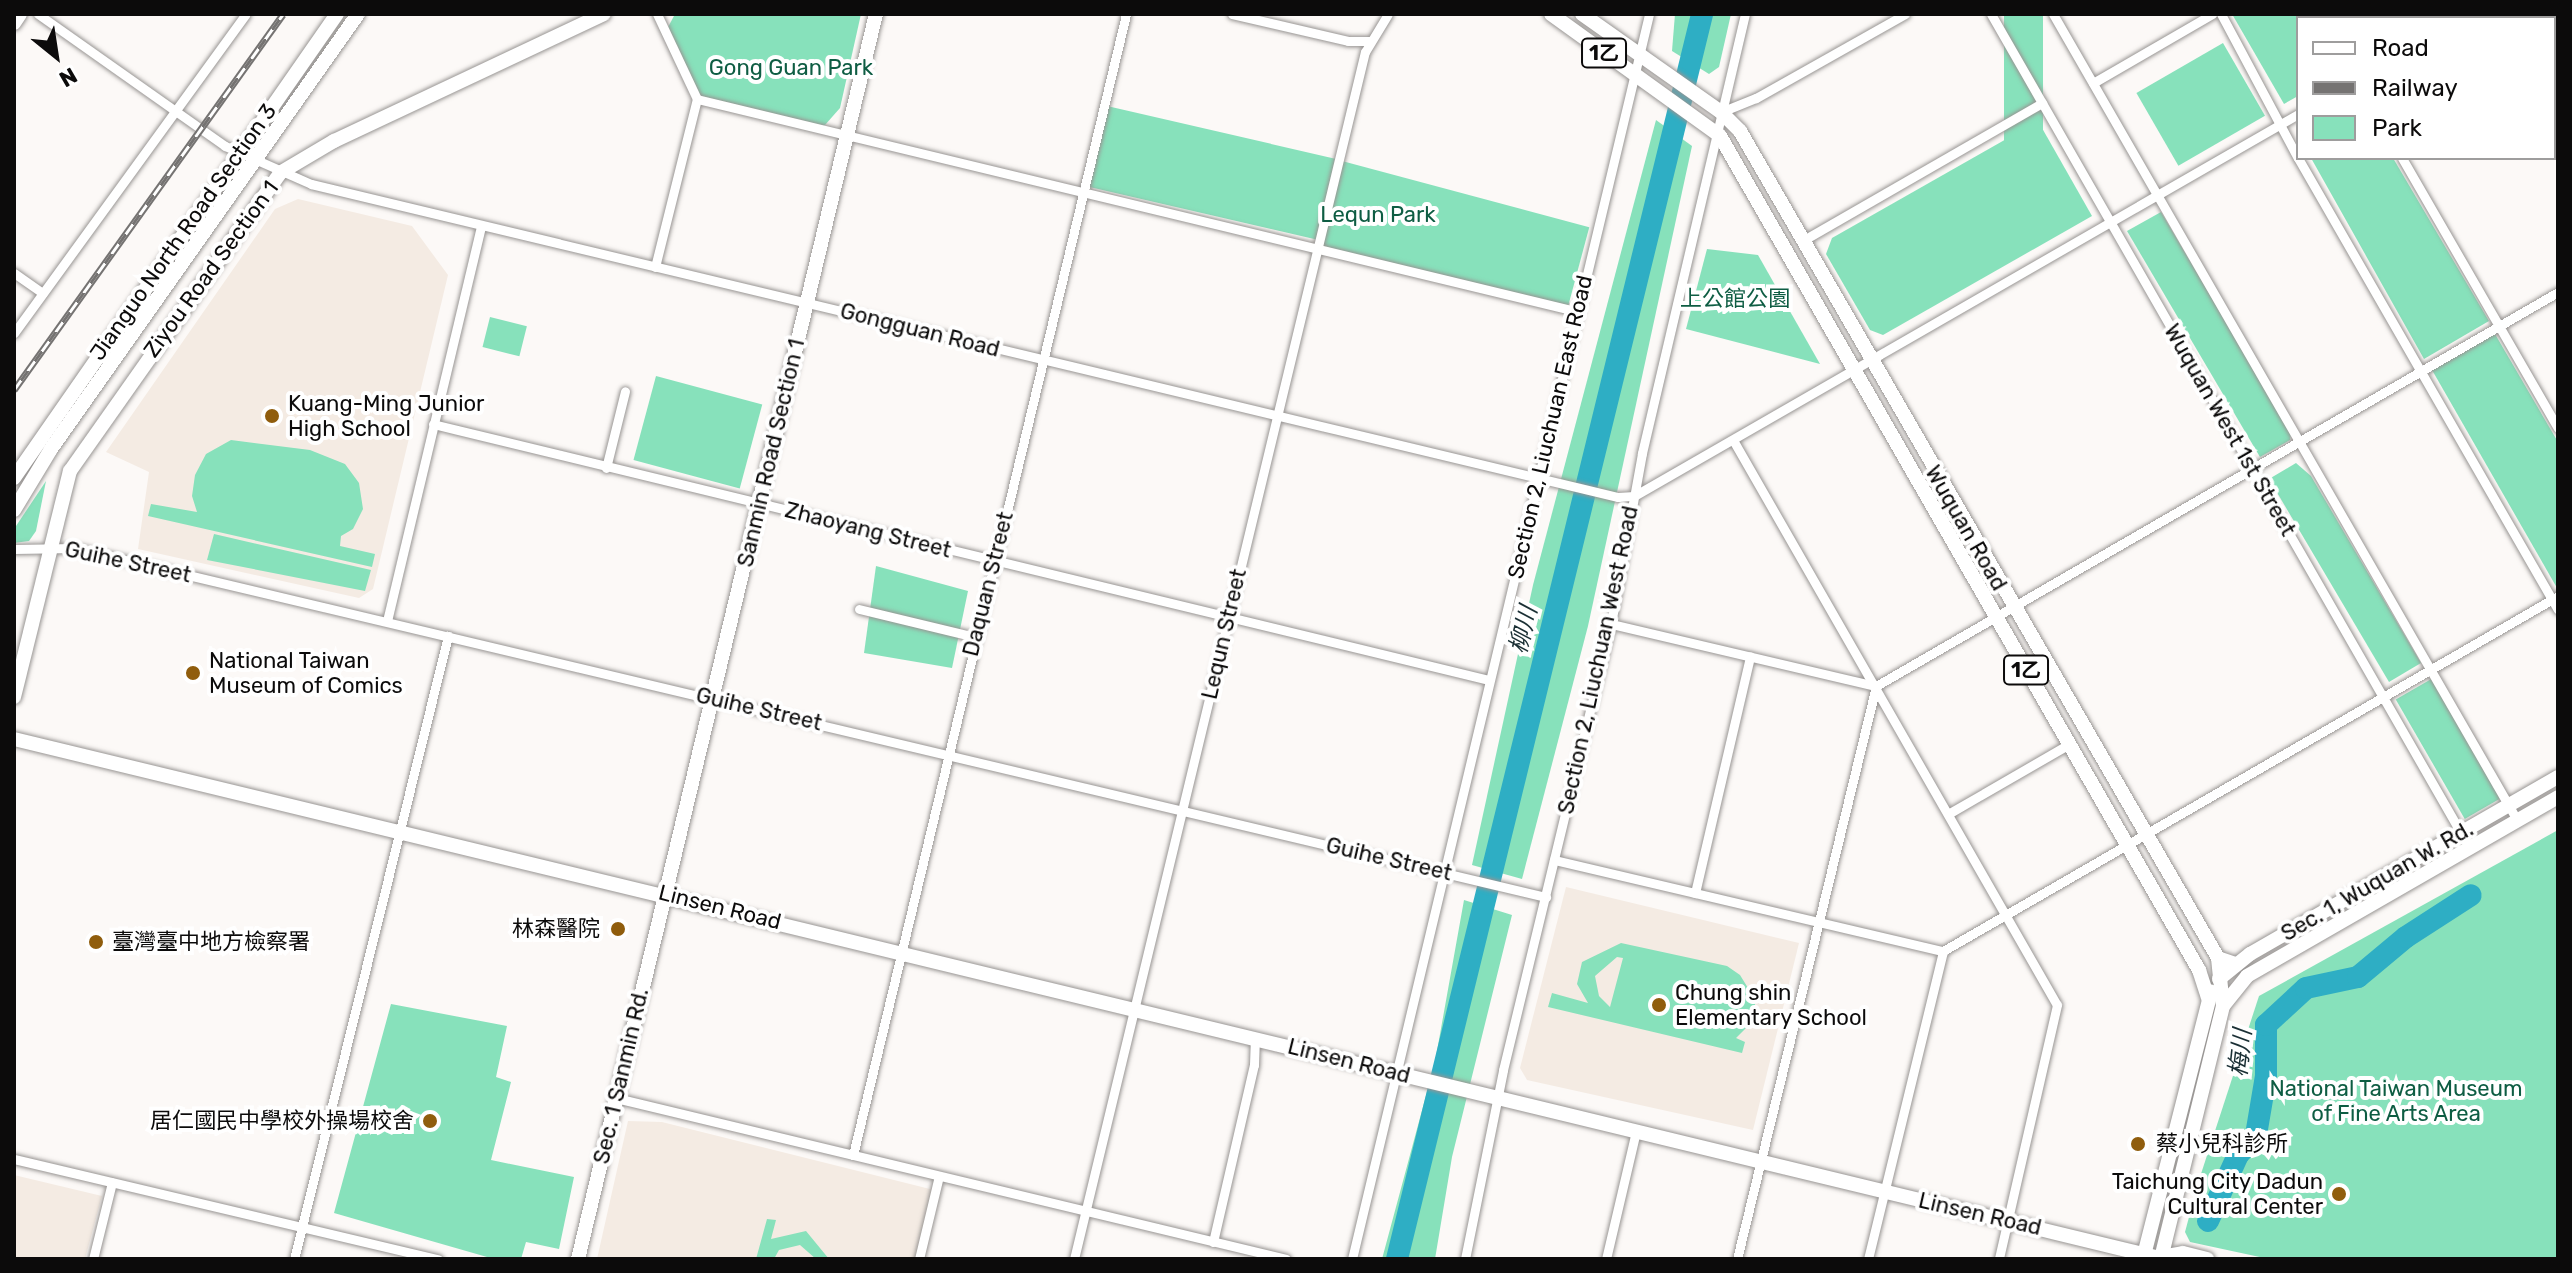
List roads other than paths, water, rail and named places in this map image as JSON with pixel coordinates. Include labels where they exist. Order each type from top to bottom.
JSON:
[{"type":"main road","points":[[14,23],[20,14]]},
{"type":"main road","name":"Jianguo North Road Section 3","points":[[14,478],[237,153],[337,14]]},
{"type":"main road","name":"Jianguo North Road Section 3","points":[[14,510],[251,161],[358,14]]},
{"type":"main road","name":"Ziyou Road Section 1","points":[[14,697],[62,489],[75,463],[280,173],[324,146],[604,14]]},
{"type":"main road","name":"Sanmin Road Section 1","points":[[665,893],[876,14]]},
{"type":"main road","name":"1乙","points":[[1551,14],[1635,77]]},
{"type":"main road","name":"1乙","points":[[1582,14],[1715,108]]},
{"type":"main road","name":"Wuquan Road","points":[[1635,77],[1716,132],[2199,970],[2208,998]]},
{"type":"main road","name":"Wuquan Road","points":[[1715,108],[1744,138],[1869,361],[2218,958],[2223,1006],[2162,1258]]},
{"type":"main road","name":"Linsen Road","points":[[14,739],[665,893],[2143,1256],[2162,1258],[2183,1253],[2207,1259]]},
{"type":"main road","name":"Sec. 1, Wuquan W. Rd.","points":[[2219,979],[2235,964],[2558,777]]},
{"type":"main road","name":"Sec. 1, Wuquan W. Rd.","points":[[2223,1006],[2240,980],[2558,797]]},
{"type":"main road","name":"Sec. 1 Sanmin Rd.","points":[[578,1259],[665,893]]},
{"type":"main road","points":[[2218,958],[2235,964]]},
{"type":"main road","points":[[2199,970],[2219,979],[2240,980]]},
{"type":"main road","points":[[2143,1256],[2208,998],[2219,979]]},
{"type":"street","name":"Gongguan Road","points":[[38,14],[237,153],[280,173],[481,227],[807,302],[1542,481],[1615,497],[1634,496]]},
{"type":"street","points":[[14,333],[246,14]]},
{"type":"street","points":[[655,267],[697,99],[657,14]]},
{"type":"street","name":"Daquan Street","points":[[853,1155],[899,952],[1126,14]]},
{"type":"street","points":[[1232,14],[1348,41],[1371,41]]},
{"type":"street","name":"Lequn Street","points":[[1074,1259],[1317,248],[1371,41],[1388,14]]},
{"type":"street","name":"Section 2, Liuchuan East Road","points":[[1352,1259],[1446,873],[1489,680],[1542,481],[1575,311],[1649,14]]},
{"type":"street","name":"Section 2, Liuchuan West Road","points":[[1465,1259],[1499,1097],[1611,624],[1634,496],[1716,132],[1715,108],[1745,14]]},
{"type":"street","points":[[1715,108],[1756,98],[1905,14]]},
{"type":"street","name":"Wuquan West 1st Street","points":[[1991,14],[2469,847]]},
{"type":"street","points":[[2093,83],[2212,14]]},
{"type":"street","points":[[2221,14],[2283,123],[2296,153]]},
{"type":"street","points":[[2056,15],[2156,195],[2517,820]]},
{"type":"street","points":[[697,99],[1575,311]]},
{"type":"street","points":[[1802,241],[2042,103]]},
{"type":"street","points":[[1634,496],[2296,115]]},
{"type":"street","points":[[2299,160],[2555,598],[2558,610]]},
{"type":"street","points":[[2403,160],[2558,428]]},
{"type":"street","points":[[387,621],[481,227]]},
{"type":"street","points":[[14,273],[43,293]]},
{"type":"street","points":[[1611,624],[1876,686],[2558,292]]},
{"type":"street","points":[[606,468],[625,391]]},
{"type":"street","name":"Zhaoyang Street","points":[[433,424],[1489,680]]},
{"type":"street","points":[[1733,440],[2006,914],[2058,1013],[1999,1259]]},
{"type":"street","name":"Guihe Street","points":[[14,549],[49,545],[387,621],[1546,897]]},
{"type":"street","points":[[1554,860],[1943,951],[2555,598]]},
{"type":"street","points":[[859,609],[975,637]]},
{"type":"street","points":[[294,1259],[448,636]]},
{"type":"street","points":[[1695,893],[1750,656]]},
{"type":"street","points":[[1737,1259],[1876,686]]},
{"type":"street","points":[[1948,814],[2069,744]]},
{"type":"street","points":[[1868,1259],[1943,951]]},
{"type":"street","points":[[1213,1242],[1254,1065],[1255,1038]]},
{"type":"street","points":[[616,1098],[1286,1259]]},
{"type":"street","points":[[1606,1259],[1636,1131]]},
{"type":"street","points":[[14,1159],[438,1259]]},
{"type":"street","points":[[919,1259],[939,1176]]},
{"type":"street","points":[[93,1259],[112,1182]]},
{"type":"waterway","name":"柳川","points":[[1397,1259],[1702,14]]},
{"type":"waterway","name":"梅川","points":[[2208,1221],[2238,1155],[2256,1135],[2266,1076],[2266,1025],[2306,988],[2358,977],[2406,937],[2471,895]]},
{"type":"railway","points":[[14,390],[283,14]]},
{"type":"place","name":"Kuang-Ming Junior High School","points":[[272,416]]},
{"type":"place","name":"National Taiwan Museum of Comics","points":[[193,673]]},
{"type":"place","name":"林森醫院","points":[[618,929]]},
{"type":"place","name":"臺灣臺中地方檢察署","points":[[96,942]]},
{"type":"place","name":"Chung shin Elementary School","points":[[1659,1005]]},
{"type":"place","name":"居仁國民中學校外操場校舍","points":[[430,1121]]},
{"type":"place","name":"蔡小兒科診所","points":[[2138,1144]]},
{"type":"place","name":"Taichung City Dadun Cultural Center","points":[[2339,1194]]},
{"type":"park label","name":"Gong Guan Park","points":[[791,68]]},
{"type":"park label","name":"Lequn Park","points":[[1378,215]]},
{"type":"park label","name":"上公館公園","points":[[1735,299]]},
{"type":"park label","name":"National Taiwan Museum of Fine Arts Area","points":[[2396,1100]]}]
